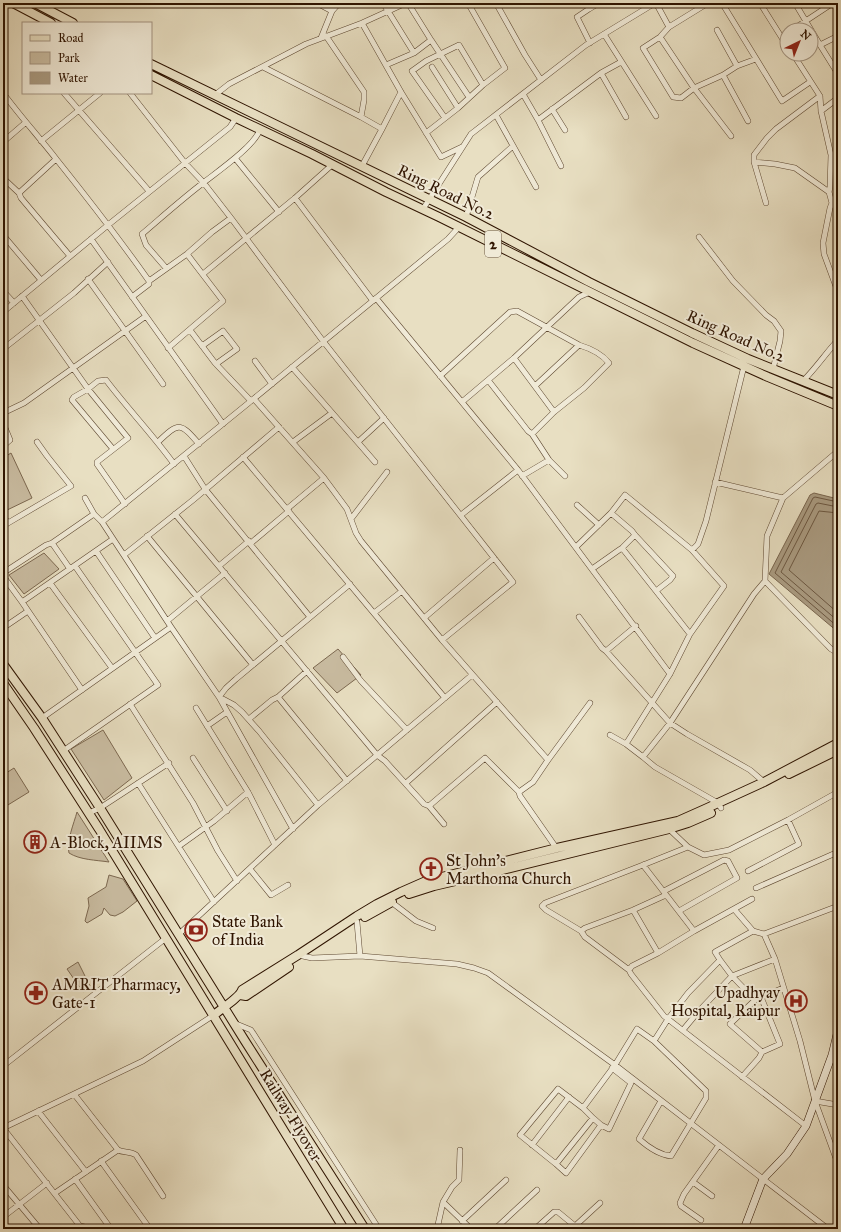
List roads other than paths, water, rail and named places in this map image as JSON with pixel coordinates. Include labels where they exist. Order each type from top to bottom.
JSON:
[{"type":"main road","points":[[13,3],[49,22]]},
{"type":"main road","points":[[35,3],[71,22]]},
{"type":"main road","name":"Ring Road No.2","points":[[152,64],[466,217],[589,282],[692,333],[773,369],[838,395]]},
{"type":"main road","name":"Ring Road No.2","points":[[152,75],[236,118],[333,164],[386,192],[424,209],[693,343],[768,377],[838,406]]},
{"type":"main road","name":"Railway Flyover","points":[[3,664],[42,718],[100,808],[178,935],[365,1229]]},
{"type":"main road","name":"Railway Flyover","points":[[3,683],[89,813],[344,1229]]},
{"type":"main road","points":[[719,806],[838,743]]},
{"type":"main road","points":[[214,1015],[240,995],[242,990],[358,922],[390,900],[434,886],[562,856],[666,826],[719,806],[838,750]]},
{"type":"main road","points":[[302,956],[357,916],[426,881],[557,848],[666,826]]},
{"type":"street","points":[[317,3],[332,11]]},
{"type":"street","points":[[320,38],[332,11],[339,3]]},
{"type":"street","points":[[383,3],[414,53]]},
{"type":"street","points":[[214,95],[229,84],[306,44],[362,23],[407,3],[469,97]]},
{"type":"street","points":[[426,133],[505,68],[468,3]]},
{"type":"street","points":[[496,3],[525,55],[542,80]]},
{"type":"street","points":[[586,3],[589,9]]},
{"type":"street","points":[[590,43],[577,17],[599,3]]},
{"type":"street","points":[[424,209],[471,134],[590,43],[656,3],[669,27]]},
{"type":"street","points":[[708,3],[669,27],[660,37],[643,48],[673,98],[681,98],[694,88],[723,75],[737,66],[756,59]]},
{"type":"street","points":[[722,3],[782,101],[810,82]]},
{"type":"street","points":[[760,3],[779,32]]},
{"type":"street","points":[[794,3],[838,74]]},
{"type":"street","points":[[805,21],[833,3]]},
{"type":"street","points":[[362,23],[401,92],[441,157],[462,147]]},
{"type":"street","points":[[717,30],[737,66]]},
{"type":"street","points":[[604,34],[656,116]]},
{"type":"street","points":[[326,36],[364,92],[361,116]]},
{"type":"street","points":[[660,37],[694,88],[732,136]]},
{"type":"street","points":[[820,44],[838,38]]},
{"type":"street","points":[[386,65],[414,53],[431,40]]},
{"type":"street","points":[[445,118],[412,71],[426,61],[459,45],[483,85]]},
{"type":"street","points":[[538,120],[601,73],[621,62]]},
{"type":"street","points":[[797,62],[820,96],[821,111],[831,155],[829,192],[832,204],[823,243],[824,254],[838,292]]},
{"type":"street","points":[[263,67],[361,116],[382,129]]},
{"type":"street","points":[[432,67],[458,108]]},
{"type":"street","points":[[601,73],[626,117]]},
{"type":"street","points":[[723,75],[748,121]]},
{"type":"street","points":[[362,166],[401,92]]},
{"type":"street","points":[[3,94],[128,250],[149,281]]},
{"type":"street","points":[[65,94],[149,191]]},
{"type":"street","points":[[41,141],[99,94]]},
{"type":"street","points":[[131,94],[247,238],[324,341],[512,582],[442,640]]},
{"type":"street","points":[[523,94],[561,166]]},
{"type":"street","points":[[766,203],[754,162],[754,155],[776,129],[820,96]]},
{"type":"street","points":[[821,111],[838,98]]},
{"type":"street","points":[[552,109],[565,130]]},
{"type":"street","points":[[496,114],[536,187]]},
{"type":"street","points":[[3,312],[149,191],[230,127],[236,118]]},
{"type":"street","points":[[3,142],[25,123]]},
{"type":"street","points":[[166,268],[146,245],[142,234],[203,182],[235,158],[259,135],[260,129]]},
{"type":"street","points":[[466,217],[478,177],[513,146]]},
{"type":"street","points":[[831,155],[838,158]]},
{"type":"street","points":[[235,158],[279,212]]},
{"type":"street","points":[[19,193],[56,159]]},
{"type":"street","points":[[754,162],[795,168],[829,192]]},
{"type":"street","points":[[203,274],[279,212],[333,164]]},
{"type":"street","points":[[3,178],[19,193],[21,198],[70,256]]},
{"type":"street","points":[[295,198],[374,299],[518,470],[636,626],[670,674]]},
{"type":"street","points":[[832,204],[838,207]]},
{"type":"street","points":[[132,297],[149,284],[149,281],[187,254],[231,218]]},
{"type":"street","points":[[102,522],[448,239],[459,227]]},
{"type":"street","points":[[3,235],[41,280]]},
{"type":"street","points":[[699,237],[733,281],[766,315],[774,321],[781,331],[773,369]]},
{"type":"street","points":[[91,239],[223,424]]},
{"type":"street","points":[[168,348],[223,301],[187,254]]},
{"type":"street","points":[[3,349],[74,293],[108,262]]},
{"type":"street","points":[[88,279],[163,384]]},
{"type":"street","points":[[3,291],[14,303]]},
{"type":"street","points":[[462,402],[514,358],[579,297],[590,292]]},
{"type":"street","points":[[22,296],[74,367],[88,389],[128,438],[97,462],[125,504]]},
{"type":"street","points":[[440,376],[510,312],[517,311],[579,345],[584,346],[604,358],[609,363],[584,388],[554,412],[532,434]]},
{"type":"street","points":[[3,413],[24,403],[146,316]]},
{"type":"street","points":[[190,330],[216,364],[279,427],[324,478],[347,509],[356,533],[361,541],[442,640],[548,760]]},
{"type":"street","points":[[202,346],[223,331],[237,349],[216,364]]},
{"type":"street","points":[[803,381],[838,340]]},
{"type":"street","points":[[535,386],[579,345]]},
{"type":"street","points":[[514,358],[554,412]]},
{"type":"street","points":[[255,361],[272,384]]},
{"type":"street","points":[[692,550],[698,544],[702,532],[744,366]]},
{"type":"street","points":[[292,367],[375,462]]},
{"type":"street","points":[[113,449],[72,400],[74,397],[98,381],[106,380],[121,400],[158,442],[174,464]]},
{"type":"street","points":[[488,380],[528,431],[532,434],[549,460],[565,476]]},
{"type":"street","points":[[293,442],[332,413]]},
{"type":"street","points":[[358,442],[384,418]]},
{"type":"street","points":[[3,423],[10,440],[3,446]]},
{"type":"street","points":[[158,442],[172,430],[181,427],[186,430],[199,444]]},
{"type":"street","points":[[124,555],[279,427]]},
{"type":"street","points":[[3,526],[71,486],[37,442]]},
{"type":"street","points":[[643,757],[670,722],[754,594],[765,581],[767,536],[783,498],[837,452],[838,448]]},
{"type":"street","points":[[184,456],[205,489],[310,617]]},
{"type":"street","points":[[243,457],[445,698]]},
{"type":"street","points":[[522,476],[549,460]]},
{"type":"street","points":[[460,515],[518,470]]},
{"type":"street","points":[[351,519],[387,472]]},
{"type":"street","points":[[219,566],[250,542],[324,478]]},
{"type":"street","points":[[715,482],[783,498]]},
{"type":"street","points":[[576,547],[611,513],[625,495],[692,550],[724,586],[690,634],[670,674],[626,744]]},
{"type":"street","points":[[84,498],[94,514],[102,522],[219,697],[293,828]]},
{"type":"street","points":[[577,505],[599,525]]},
{"type":"street","points":[[611,513],[632,531],[673,576],[656,591]]},
{"type":"street","points":[[3,573],[46,545],[52,543],[94,514]]},
{"type":"street","points":[[175,514],[377,755],[385,761],[424,804],[429,806],[444,824]]},
{"type":"street","points":[[3,516],[8,523]]},
{"type":"street","points":[[592,569],[622,548],[635,535]]},
{"type":"street","points":[[147,536],[252,665]]},
{"type":"street","points":[[22,602],[113,539]]},
{"type":"street","points":[[52,543],[73,567],[158,685],[63,751]]},
{"type":"street","points":[[622,548],[690,634]]},
{"type":"street","points":[[96,551],[155,638]]},
{"type":"street","points":[[424,618],[494,558]]},
{"type":"street","points":[[167,621],[225,573]]},
{"type":"street","points":[[3,576],[82,690]]},
{"type":"street","points":[[765,581],[831,649],[838,653]]},
{"type":"street","points":[[50,583],[112,668]]},
{"type":"street","points":[[219,697],[226,688],[252,665],[350,584]]},
{"type":"street","points":[[374,613],[402,591]]},
{"type":"street","points":[[3,628],[28,612]]},
{"type":"street","points":[[579,617],[602,648],[606,650],[670,722],[687,734],[750,770],[764,782]]},
{"type":"street","points":[[606,650],[636,626]]},
{"type":"street","points":[[42,718],[171,627]]},
{"type":"street","points":[[342,657],[361,681],[407,730]]},
{"type":"street","points":[[249,719],[272,700],[278,697],[307,671]]},
{"type":"street","points":[[178,935],[318,805],[472,674]]},
{"type":"street","points":[[219,697],[234,705],[249,719],[318,805]]},
{"type":"street","points":[[278,697],[347,781]]},
{"type":"street","points":[[406,783],[497,702]]},
{"type":"street","points":[[519,792],[533,782],[590,703]]},
{"type":"street","points":[[130,704],[193,803],[218,851],[237,881]]},
{"type":"street","points":[[196,708],[248,792],[276,845]]},
{"type":"street","points":[[207,726],[228,712]]},
{"type":"street","points":[[610,735],[626,744],[655,767],[719,806]]},
{"type":"street","points":[[193,758],[227,811]]},
{"type":"street","points":[[429,806],[485,758],[519,792],[520,796],[562,856]]},
{"type":"street","points":[[89,813],[100,808],[168,763]]},
{"type":"street","points":[[138,782],[214,902]]},
{"type":"street","points":[[179,846],[227,811],[248,792]]},
{"type":"street","points":[[666,826],[688,846],[704,855],[729,850],[788,820],[838,792]]},
{"type":"street","points":[[748,871],[800,844],[788,820]]},
{"type":"street","points":[[688,846],[643,865],[545,902],[542,906],[546,910],[581,931],[585,937],[629,970],[664,1016],[806,1126]]},
{"type":"street","points":[[756,888],[838,852]]},
{"type":"street","points":[[581,931],[585,928],[633,910],[724,860],[728,861],[737,878],[679,911]]},
{"type":"street","points":[[643,865],[694,931]]},
{"type":"street","points":[[250,869],[270,895],[288,885]]},
{"type":"street","points":[[629,970],[632,966],[658,953],[752,899]]},
{"type":"street","points":[[390,900],[416,921],[433,928]]},
{"type":"street","points":[[734,909],[753,931],[764,934],[838,906]]},
{"type":"street","points":[[633,910],[658,953]]},
{"type":"street","points":[[358,922],[360,956]]},
{"type":"street","points":[[753,931],[716,952],[732,976],[755,1000]]},
{"type":"street","points":[[764,934],[775,960],[800,1041],[815,1101],[838,1164]]},
{"type":"street","points":[[3,1066],[166,938]]},
{"type":"street","points":[[302,956],[312,958],[360,956],[457,964],[488,973],[661,1101],[828,1229]]},
{"type":"street","points":[[654,1041],[668,1019],[688,993],[720,960]]},
{"type":"street","points":[[683,1030],[732,976],[775,960]]},
{"type":"street","points":[[762,1052],[730,1024],[755,1000],[783,988]]},
{"type":"street","points":[[742,1077],[759,1058],[762,1052],[780,1044],[761,997]]},
{"type":"street","points":[[94,1229],[80,1226],[3,1128],[143,1061],[214,1015]]},
{"type":"street","points":[[234,1023],[251,1030],[379,1229]]},
{"type":"street","points":[[583,1108],[614,1067],[637,1029],[654,1041],[706,1091],[706,1098],[672,1156],[664,1155],[639,1140],[661,1101]]},
{"type":"street","points":[[744,1229],[763,1179],[787,1154],[806,1126],[832,1055],[838,1030]]},
{"type":"street","points":[[601,1125],[566,1173],[520,1135],[558,1089],[583,1108],[601,1125],[609,1129],[632,1082],[614,1067]]},
{"type":"street","points":[[74,1094],[118,1150],[136,1155],[163,1196]]},
{"type":"street","points":[[532,1144],[569,1097]]},
{"type":"street","points":[[815,1101],[838,1105]]},
{"type":"street","points":[[38,1111],[86,1172]]},
{"type":"street","points":[[556,1164],[593,1118]]},
{"type":"street","points":[[701,1220],[681,1206],[680,1203],[684,1194],[718,1145]]},
{"type":"street","points":[[55,1194],[118,1150]]},
{"type":"street","points":[[437,1229],[443,1202],[452,1187],[459,1180],[460,1150]]},
{"type":"street","points":[[101,1161],[150,1229]]},
{"type":"street","points":[[75,1180],[111,1229]]},
{"type":"street","points":[[462,1221],[506,1180]]},
{"type":"street","points":[[693,1182],[712,1196]]},
{"type":"street","points":[[3,1217],[47,1184]]},
{"type":"street","points":[[3,1185],[40,1229]]},
{"type":"street","points":[[495,1229],[537,1190]]},
{"type":"street","points":[[443,1202],[471,1229]]},
{"type":"street","points":[[535,1229],[554,1212],[558,1212],[575,1226],[600,1203]]},
{"type":"water","points":[[814,493],[838,499],[838,632],[769,574],[810,495]]},
{"type":"place","name":"A-Block, AIIMS","points":[[35,842]]},
{"type":"place","name":"St John's Marthoma Church","points":[[431,869]]},
{"type":"place","name":"State Bank of India","points":[[196,930]]},
{"type":"place","name":"AMRIT Pharmacy, Gate-1","points":[[36,993]]},
{"type":"place","name":"Upadhyay Hospital, Raipur","points":[[796,1001]]}]
